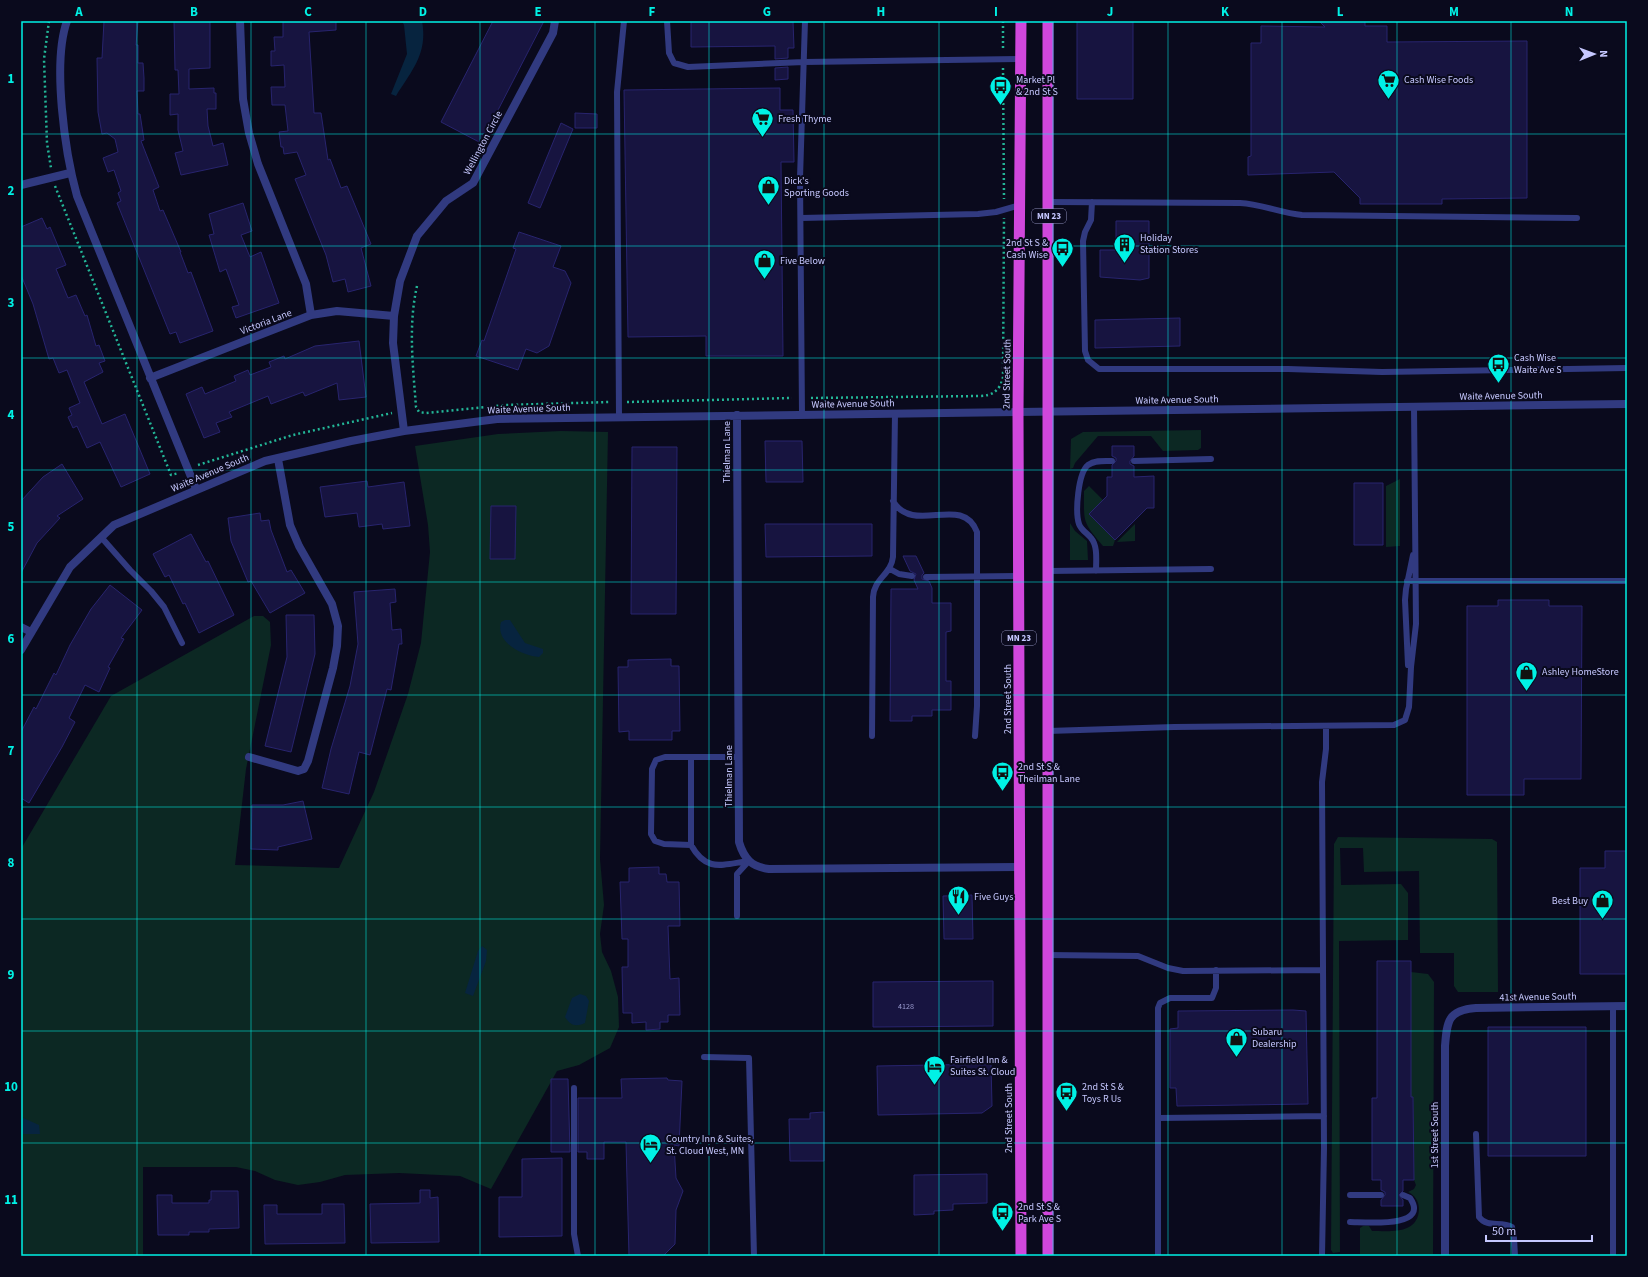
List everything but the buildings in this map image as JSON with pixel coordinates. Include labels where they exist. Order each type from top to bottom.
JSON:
[{"type":"highway","name":"2nd Street South","points":[[1020,1256],[1018,412],[1021,21]]},
{"type":"highway","name":"MN 23","points":[[1048,21],[1048,1256]]},
{"type":"street","points":[[67,21],[61,52],[61,85],[64,130],[70,173],[77,196],[196,489]]},
{"type":"street","points":[[240,21],[243,99],[249,133],[258,164],[306,284],[311,315]]},
{"type":"street","name":"Wellington Circle","points":[[404,431],[393,343],[394,316],[400,282],[417,236],[446,201],[473,183],[553,33],[555,21]]},
{"type":"street","points":[[21,185],[70,173]]},
{"type":"street","name":"Victoria Lane","points":[[150,378],[311,315],[337,312],[394,316]]},
{"type":"street","name":"Waite Avenue South","points":[[21,650],[70,567],[114,525],[265,461],[351,441],[404,431],[497,419],[1627,404]]},
{"type":"street","name":"Thielman Lane","points":[[737,415],[739,842],[742,853],[748,861]]},
{"type":"street","points":[[249,757],[298,771],[304,769],[308,761],[337,646],[338,626],[332,604],[298,546],[290,525],[278,459]]},
{"type":"street","points":[[21,627],[31,632]]},
{"type":"street","points":[[748,861],[758,867],[769,868],[1020,867]]},
{"type":"street","name":"41st Avenue South","points":[[1451,1016],[1464,1009],[1476,1008],[1627,1006]]},
{"type":"street","name":"1st Street South","points":[[1445,1256],[1445,1046],[1448,1022],[1451,1016]]},
{"type":"lane","points":[[619,417],[617,92],[624,21]]},
{"type":"lane","points":[[667,21],[669,53],[674,63],[688,67],[804,62],[1021,59]]},
{"type":"lane","points":[[802,414],[800,178],[805,21]]},
{"type":"lane","points":[[1049,202],[1240,203],[1252,204],[1280,212],[1302,215],[1577,218]]},
{"type":"lane","points":[[1092,202],[1091,220],[1085,232],[1083,241],[1084,351],[1088,360],[1099,369],[1288,369],[1388,372],[1627,368]]},
{"type":"lane","points":[[801,218],[978,214],[1004,210],[1020,205]]},
{"type":"lane","points":[[1410,684],[1416,624],[1417,581],[1415,550],[1414,407]]},
{"type":"lane","points":[[872,736],[873,590],[876,584],[890,569],[893,557],[896,413]]},
{"type":"lane","points":[[1134,461],[1211,459]]},
{"type":"lane","points":[[1096,571],[1096,553],[1093,541],[1079,524],[1078,497],[1080,479],[1083,471],[1091,463],[1112,461]]},
{"type":"lane","points":[[894,501],[897,507],[906,514],[959,515],[971,521],[977,532],[977,706],[975,736]]},
{"type":"lane","points":[[101,537],[164,607],[182,643]]},
{"type":"lane","points":[[1048,731],[1103,731],[1166,727],[1394,725],[1400,723],[1407,715],[1410,698],[1405,619],[1407,581],[1415,550]]},
{"type":"lane","points":[[890,569],[899,574],[912,576]]},
{"type":"lane","points":[[1048,571],[1211,569]]},
{"type":"lane","points":[[926,577],[1019,576]]},
{"type":"lane","points":[[1407,581],[1627,581]]},
{"type":"lane","points":[[1322,1256],[1324,1218],[1324,1116],[1322,782],[1326,749],[1326,726]]},
{"type":"lane","points":[[691,845],[664,844],[655,841],[651,834],[652,769],[656,760],[664,757],[739,757]]},
{"type":"lane","points":[[691,757],[691,845],[698,858],[707,864],[722,865],[748,861]]},
{"type":"lane","points":[[737,916],[737,874],[748,861]]},
{"type":"lane","points":[[1047,955],[1138,956],[1175,970],[1323,970]]},
{"type":"lane","points":[[1158,1256],[1158,1014],[1160,1003],[1170,998],[1212,998],[1216,988],[1216,970]]},
{"type":"lane","points":[[1613,1006],[1613,1256]]},
{"type":"lane","points":[[704,1057],[750,1058],[754,1256]]},
{"type":"lane","points":[[574,1088],[574,1234],[578,1256]]},
{"type":"lane","points":[[1158,1118],[1324,1116]]},
{"type":"lane","points":[[1476,1134],[1479,1217],[1488,1224],[1504,1224],[1512,1227],[1515,1256]]},
{"type":"lane","points":[[1350,1194],[1381,1195]]},
{"type":"lane","points":[[1350,1222],[1401,1221],[1408,1218],[1413,1209],[1410,1198],[1403,1195]]},
{"type":"path","points":[[49,21],[44,59],[48,143],[58,198],[171,475],[293,435],[359,419],[417,409],[426,413],[506,405],[802,398],[987,396],[1000,387],[1003,377],[1003,21]]},
{"type":"path","points":[[417,286],[412,312],[411,341],[417,409]]},
{"type":"green space","points":[[1201,430],[1201,448],[1198,450],[1163,451],[1151,436],[1098,436],[1075,463],[1073,468],[1070,469],[1071,439],[1083,432]]},
{"type":"green space","points":[[561,431],[608,432],[600,859],[604,905],[600,934],[602,952],[611,971],[618,997],[619,1027],[610,1048],[579,1065],[557,1071],[491,1189],[460,1176],[399,1173],[345,1175],[320,1182],[298,1185],[275,1180],[255,1171],[236,1167],[143,1167],[143,1256],[21,1256],[21,849],[111,696],[254,616],[263,616],[270,622],[271,645],[246,769],[235,865],[339,868],[374,792],[408,694],[421,643],[430,552],[428,525],[415,446],[498,434]]},
{"type":"green space","points":[[1400,479],[1400,546],[1386,547],[1386,486]]},
{"type":"green space","points":[[1089,486],[1103,500],[1089,514],[1115,540],[1113,546],[1103,546],[1091,531],[1084,516],[1084,491]]},
{"type":"green space","points":[[1070,523],[1075,531],[1087,541],[1088,560],[1070,560]]},
{"type":"green space","points":[[1135,524],[1135,541],[1117,542]]},
{"type":"green space","points":[[1338,837],[1492,839],[1497,842],[1498,992],[1458,992],[1454,986],[1454,953],[1420,953],[1419,871],[1364,872],[1363,848],[1340,848],[1341,885],[1401,884],[1408,893],[1408,940],[1339,941],[1340,1252],[1333,1253],[1331,1250],[1334,844]]},
{"type":"green space","points":[[1411,972],[1428,974],[1434,982],[1433,1254],[1360,1254],[1360,1228],[1363,1226],[1369,1226],[1372,1231],[1402,1230],[1414,1223],[1419,1209],[1416,1199],[1408,1192],[1414,1189],[1416,1185],[1414,1180],[1413,1097],[1411,1097]]},
{"type":"water","points":[[402,21],[422,21],[423,43],[421,52],[413,70],[396,96],[391,94],[407,54],[404,25]]},
{"type":"water","points":[[510,620],[525,643],[543,649],[543,653],[539,657],[532,656],[511,647],[502,636],[500,629],[501,622]]},
{"type":"water","points":[[482,946],[487,950],[486,961],[473,996],[465,993],[478,951]]},
{"type":"water","points":[[580,994],[586,996],[589,1001],[585,1023],[574,1025],[565,1017],[572,998]]},
{"type":"water","points":[[21,1117],[39,1125],[40,1134],[21,1134]]},
{"type":"place","name":"Cash Wise Foods","points":[[1389,100]]},
{"type":"place","name":"Market Pl & 2nd St S","points":[[1001,106]]},
{"type":"place","name":"Fresh Thyme","points":[[762,138]]},
{"type":"place","name":"Dick's Sporting Goods","points":[[768,206]]},
{"type":"place","name":"Holiday Station Stores","points":[[1125,264]]},
{"type":"place","name":"2nd St S & Cash Wise","points":[[1063,268]]},
{"type":"place","name":"Five Below","points":[[764,280]]},
{"type":"place","name":"Cash Wise Waite Ave S","points":[[1499,384]]},
{"type":"place","name":"Ashley HomeStore","points":[[1527,692]]},
{"type":"place","name":"2nd St S & Theilman Lane","points":[[1002,792]]},
{"type":"place","name":"Five Guys","points":[[958,916]]},
{"type":"place","name":"Best Buy","points":[[1603,920]]},
{"type":"place","name":"Subaru Dealership","points":[[1236,1058]]},
{"type":"place","name":"Fairfield Inn & Suites St. Cloud","points":[[934,1086]]},
{"type":"place","name":"2nd St S & Toys R Us","points":[[1066,1112]]},
{"type":"place","name":"Country Inn & Suites, St. Cloud West, MN","points":[[651,1164]]},
{"type":"place","name":"2nd St S & Park Ave S","points":[[1002,1232]]}]
